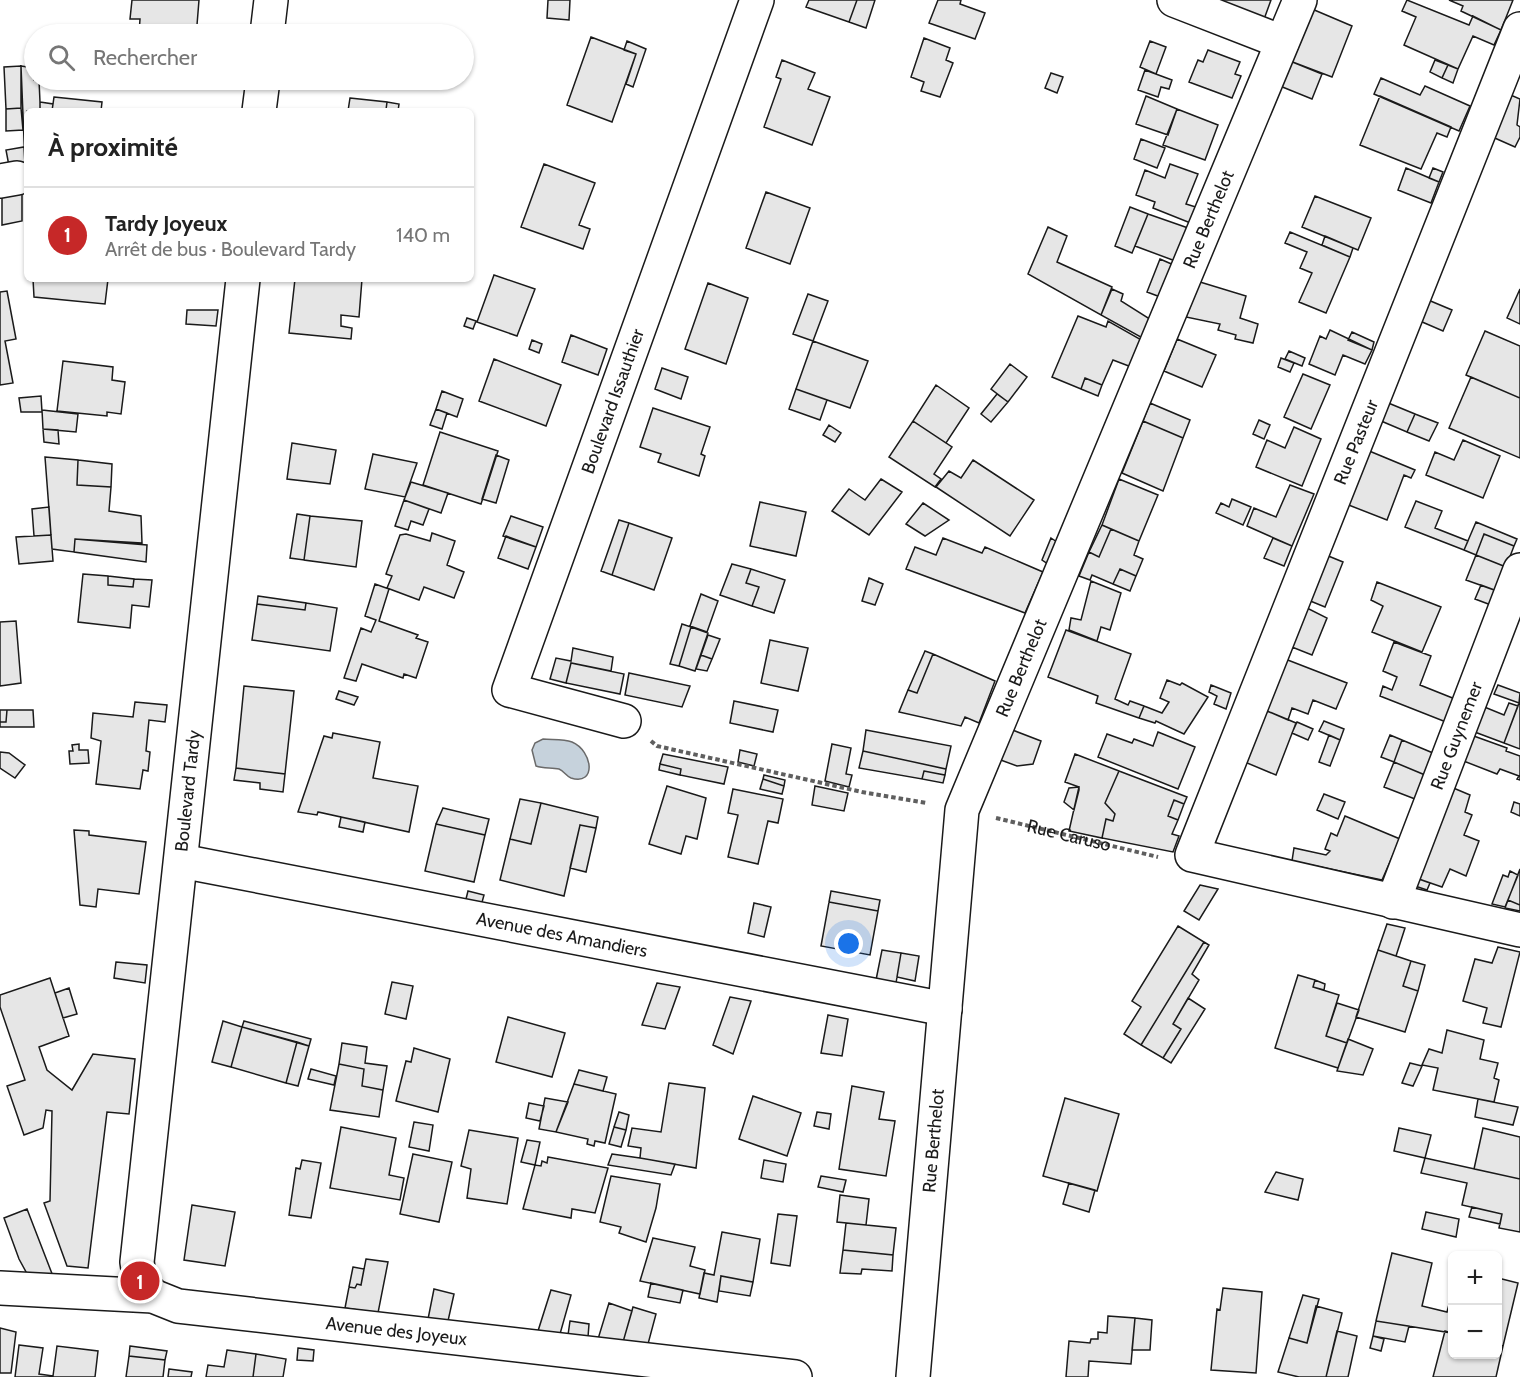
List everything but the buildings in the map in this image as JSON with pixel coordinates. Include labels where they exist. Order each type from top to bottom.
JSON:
[{"type":"street","points":[[268,24],[270,0]]},
{"type":"street","name":"Boulevard Issauthier","points":[[624,721],[509,690],[757,0]]},
{"type":"street","points":[[1174,0],[1282,42]]},
{"type":"street","name":"Rue Berthelot","points":[[913,1377],[962,810],[1300,0]]},
{"type":"street","name":"Rue Pasteur","points":[[1192,855],[1520,29]]},
{"type":"street","points":[[260,108],[262,90]]},
{"type":"street","name":"Boulevard Tardy","points":[[153,1296],[140,1281],[137,1262],[243,282]]},
{"type":"street","name":"Rue Guynemer","points":[[1393,902],[1520,570]]},
{"type":"street","points":[[1192,855],[1520,930]]},
{"type":"street","name":"Avenue des Amandiers","points":[[181,861],[945,1009]]},
{"type":"street","name":"Avenue des Joyeux","points":[[0,1288],[153,1296],[178,1306],[795,1377]]},
{"type":"path","name":"Rue Caruso","points":[[624,721],[657,746],[862,792],[962,810],[1160,858],[1192,855]]},
{"type":"shaded area","points":[[543,739],[569,741],[579,746],[588,759],[588,772],[585,777],[571,778],[559,769],[536,766],[532,750],[535,743]]},
{"type":"place","name":"Tardy Joyeux","points":[[140,1281]]}]
